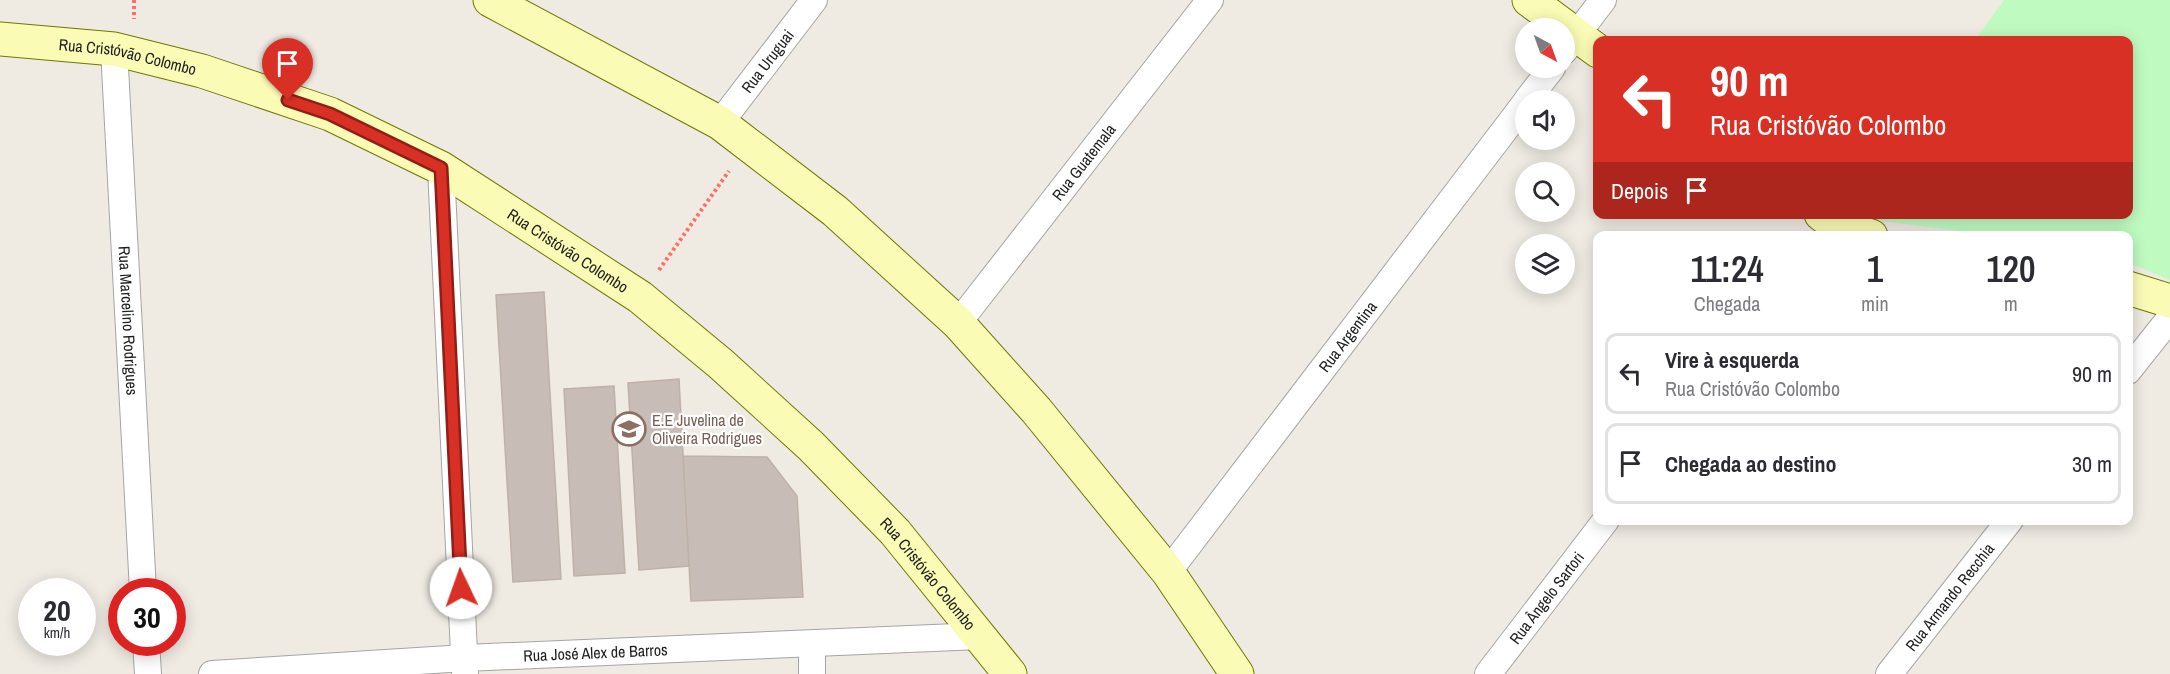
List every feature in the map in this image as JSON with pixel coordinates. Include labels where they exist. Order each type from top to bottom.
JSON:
[{"type":"main road","points":[[490,0],[720,123],[836,211],[957,323],[1036,410],[1168,572],[1237,674]]},
{"type":"main road","points":[[1529,0],[1579,46]]},
{"type":"main road","name":"Rua Cristóvão Colombo","points":[[0,39],[114,49],[202,71],[330,114],[441,168],[640,297],[721,364],[811,446],[895,532],[1010,674]]},
{"type":"main road","points":[[1829,222],[1856,231]]},
{"type":"main road","points":[[2133,290],[2170,301]]},
{"type":"street","name":"Rua Uruguai","points":[[720,123],[814,0]]},
{"type":"street","name":"Rua Guatemala","points":[[957,323],[1210,0]]},
{"type":"street","points":[[1579,46],[1603,0]]},
{"type":"street","name":"Rua Marcelino Rodrigues","points":[[114,49],[142,578]]},
{"type":"street","name":"Rua Argentina","points":[[1535,90],[1544,78]]},
{"type":"street","name":"Rua Argentina","points":[[1168,572],[1515,115]]},
{"type":"street","points":[[441,168],[465,666]]},
{"type":"street","points":[[2133,365],[2170,318]]},
{"type":"street","name":"Rua Ângelo Sartori","points":[[1488,674],[1601,525]]},
{"type":"street","name":"Rua Armando Recchia","points":[[1888,674],[2006,525]]},
{"type":"street","name":"Rua José Alex de Barros","points":[[212,674],[465,666],[980,636]]},
{"type":"street","points":[[812,645],[812,674]]},
{"type":"street","points":[[147,656],[148,674]]},
{"type":"path","points":[[640,297],[749,144]]},
{"type":"green space","points":[[2004,0],[2170,0],[2170,280],[2133,265],[2133,231],[1962,231],[1863,219],[2133,219],[2133,36],[1978,36]]},
{"type":"building","points":[[544,292],[561,579],[513,582],[496,295]]},
{"type":"building","points":[[679,379],[689,566],[639,570],[628,383]]},
{"type":"building","points":[[614,386],[625,573],[574,576],[564,389]]},
{"type":"building","points":[[683,456],[767,457],[797,496],[803,597],[691,601]]},
{"type":"place","name":"E.E Juvelina de Oliveira Rodrigues","points":[[629,429]]},
{"type":"route","points":[[288,100],[330,114],[441,168],[461,588]]}]
